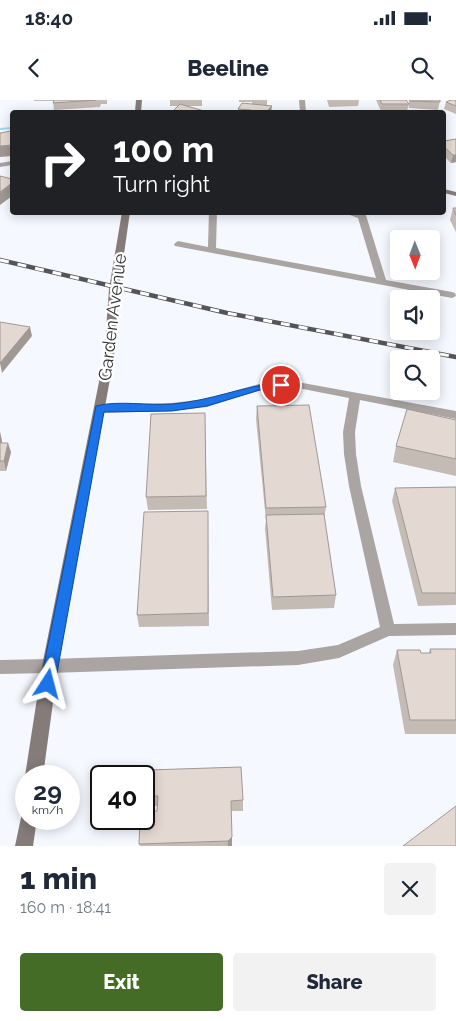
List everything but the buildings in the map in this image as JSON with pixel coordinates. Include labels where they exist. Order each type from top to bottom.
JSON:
[{"type":"street","name":"Garden Avenue","points":[[36,765],[50,666],[109,357],[114,289],[126,215]]},
{"type":"street","points":[[212,250],[213,215]]},
{"type":"street","points":[[362,215],[382,282]]},
{"type":"street","points":[[178,244],[452,295]]},
{"type":"street","points":[[100,409],[172,407],[207,403],[259,387],[281,385],[325,388],[356,396],[456,415]]},
{"type":"street","points":[[356,396],[349,432],[354,486],[388,630]]},
{"type":"street","points":[[0,667],[298,658],[339,651],[388,630],[456,629]]},
{"type":"street","points":[[24,846],[26,830]]},
{"type":"waterway","points":[[0,129],[10,128]]},
{"type":"railway","points":[[0,260],[227,313],[456,357]]},
{"type":"route","points":[[48,684],[100,409],[172,407],[207,403],[259,387],[281,385]]}]
